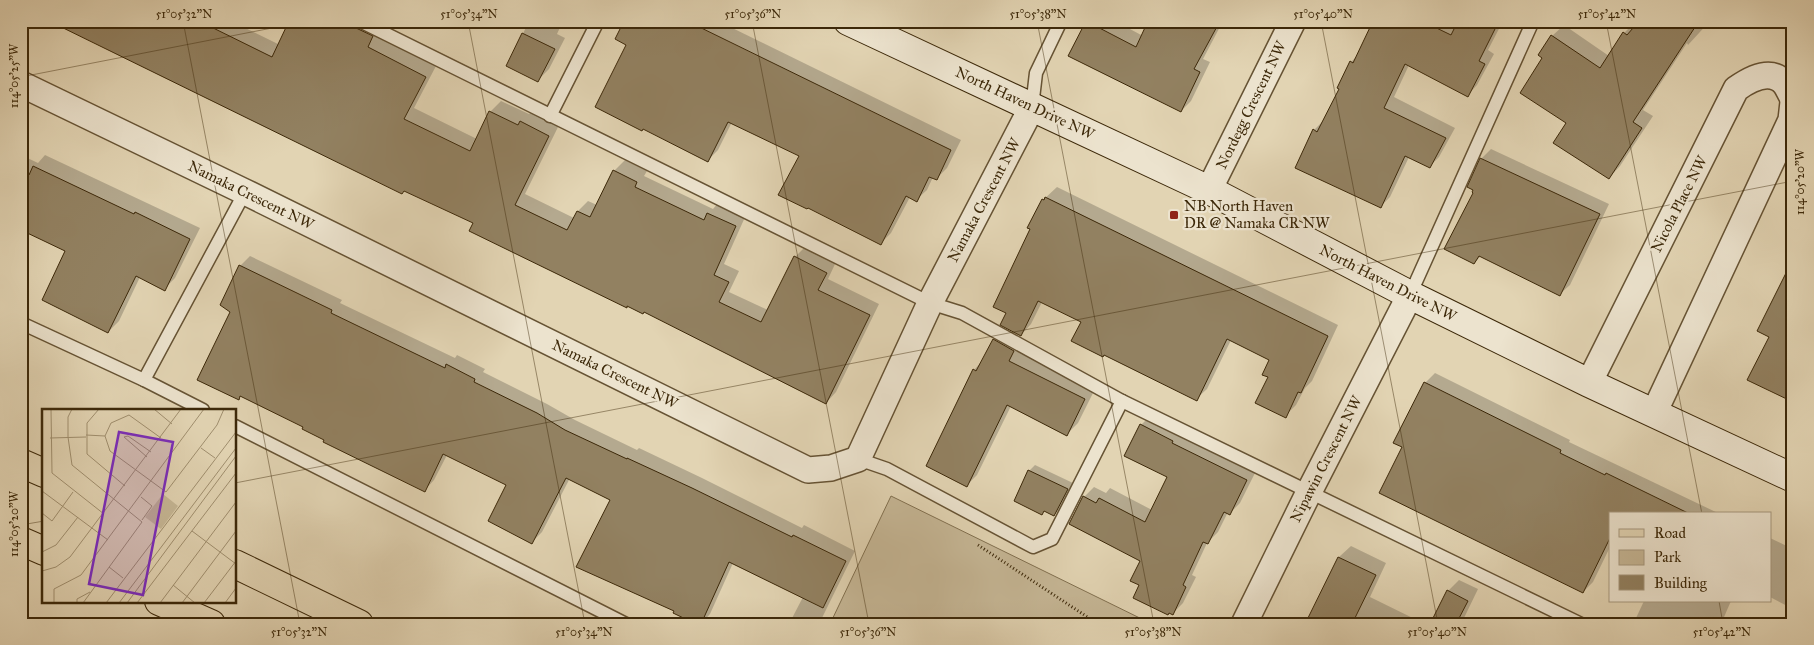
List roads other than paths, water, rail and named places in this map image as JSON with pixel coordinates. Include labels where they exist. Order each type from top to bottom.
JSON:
[{"type":"main road","points":[[21,463],[42,472]]},
{"type":"main road","points":[[21,541],[42,550]]},
{"type":"main road","points":[[236,564],[359,624]]},
{"type":"main road","points":[[161,602],[211,624]]},
{"type":"street","name":"North Haven Drive NW","points":[[848,21],[1209,190],[1410,295],[1589,383],[1793,478]]},
{"type":"street","name":"Nordegg Crescent NW","points":[[1209,190],[1293,21]]},
{"type":"street","name":"Nicola Place NW","points":[[1589,383],[1736,89],[1751,78],[1769,75],[1784,83],[1793,100],[1790,120],[1654,413]]},
{"type":"street","name":"Namaka Crescent NW","points":[[21,84],[245,192],[808,470],[831,468],[858,459],[930,303],[1032,107]]},
{"type":"street","name":"Nipawin Crescent NW","points":[[1244,624],[1410,295]]},
{"type":"lane","points":[[360,21],[930,303],[962,313],[1122,401],[1581,624]]},
{"type":"lane","points":[[550,116],[598,21]]},
{"type":"lane","points":[[1032,107],[1036,73],[1062,21]]},
{"type":"lane","points":[[1410,295],[1533,21]]},
{"type":"lane","points":[[144,380],[245,192]]},
{"type":"lane","points":[[21,324],[144,380],[201,409]]},
{"type":"lane","points":[[858,459],[887,469],[1034,547],[1052,539],[1122,401]]},
{"type":"lane","points":[[236,427],[626,624]]},
{"type":"place","name":"NB North Haven DR @ Namaka CR NW","points":[[1174,215]]}]
